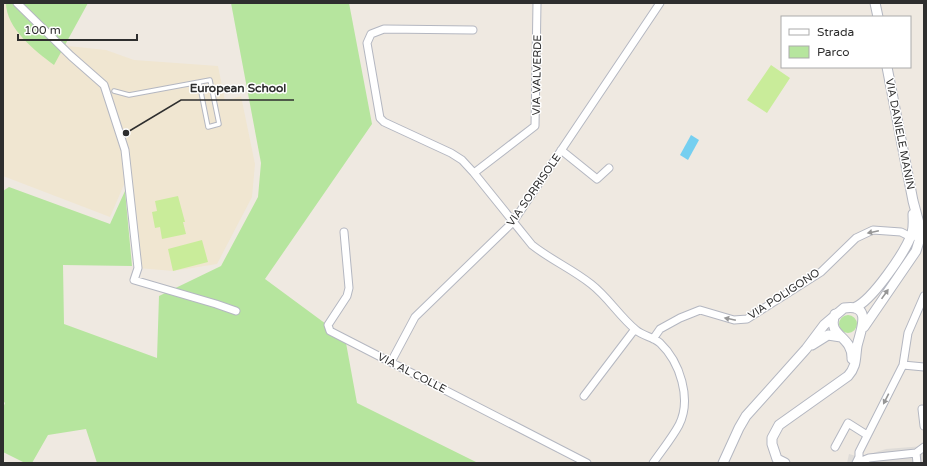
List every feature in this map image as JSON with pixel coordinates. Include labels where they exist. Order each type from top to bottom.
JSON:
[{"type":"main road","points":[[875,3],[878,16]]},
{"type":"main road","name":"VIA DANIELE MANIN","points":[[863,329],[921,246],[922,232],[913,201],[887,68]]},
{"type":"main road","name":"VIA DANIELE MANIN","points":[[854,308],[866,301],[872,294],[911,237],[913,227],[913,201]]},
{"type":"main road","points":[[723,463],[738,428],[746,416],[835,314],[844,308],[854,308],[863,318],[863,329],[854,369],[848,376],[783,421],[776,428],[772,438],[773,450],[777,458],[785,463]]},
{"type":"main road","points":[[835,314],[833,324],[834,329],[843,337],[850,347],[852,358],[842,379]]},
{"type":"main road","points":[[806,349],[828,335],[854,337],[863,329]]},
{"type":"street","points":[[17,3],[70,56],[110,91],[125,150],[138,268],[134,280],[236,311]]},
{"type":"street","name":"VIA VALVERDE","points":[[474,173],[535,126],[537,3]]},
{"type":"street","name":"VIA SORRISOLE","points":[[391,362],[415,317],[513,222],[660,3]]},
{"type":"street","points":[[473,30],[384,30],[371,34],[367,43],[380,118],[384,122],[451,153],[462,160],[532,245],[543,254],[590,284],[635,329],[662,345],[679,374],[684,396],[684,408],[679,424],[653,463]]},
{"type":"street","points":[[562,150],[597,178],[609,168]]},
{"type":"street","name":"VIA POLIGONO","points":[[653,339],[660,329],[680,318],[700,310],[734,320],[747,319],[820,272],[856,238],[873,230],[901,232],[911,237]]},
{"type":"street","name":"VIA AL COLLE","points":[[344,232],[349,288],[347,296],[328,325],[330,331],[587,463]]},
{"type":"street","points":[[911,237],[922,232]]},
{"type":"street","points":[[856,463],[868,435],[903,365],[908,333],[924,296]]},
{"type":"street","points":[[584,396],[635,329]]},
{"type":"street","points":[[903,365],[924,367]]},
{"type":"street","points":[[922,409],[924,426]]},
{"type":"street","points":[[834,447],[848,423],[868,435]]},
{"type":"street","points":[[856,463],[869,458],[916,453],[924,447]]},
{"type":"street","points":[[916,453],[917,463]]},
{"type":"lane","points":[[110,91],[129,95],[210,80],[219,124],[208,127],[200,82]]},
{"type":"shaded area","points":[[3,3],[23,3],[68,46],[106,50],[134,60],[218,66],[225,101],[241,96],[255,164],[252,197],[217,264],[173,271],[138,268],[126,180],[110,217],[3,176]]},
{"type":"shaded area","points":[[924,446],[924,463],[847,463],[849,454],[860,457],[886,449]]},
{"type":"green space","points":[[6,3],[88,3],[54,65],[30,46],[16,30],[7,12]]},
{"type":"green space","points":[[231,3],[349,3],[372,124],[265,279],[326,324],[327,333],[346,343],[357,403],[478,463],[97,463],[86,429],[48,435],[32,463],[25,463],[3,452],[3,408],[5,403],[3,401],[3,191],[9,187],[110,224],[125,191],[132,266],[63,265],[64,324],[157,358],[159,296],[221,266],[258,197],[261,163]]},
{"type":"green space","points":[[771,65],[790,78],[767,113],[747,100]]},
{"type":"green space","points":[[178,196],[185,222],[183,222],[186,234],[162,239],[160,227],[155,228],[152,212],[157,211],[155,201]]},
{"type":"green space","points":[[202,240],[208,262],[173,271],[168,249]]},
{"type":"green space","points":[[848,315],[854,318],[857,324],[854,330],[848,333],[842,330],[839,324],[842,318]]},
{"type":"water","points":[[691,135],[699,140],[688,160],[680,155]]},
{"type":"place","name":"European School","points":[[126,133]]}]
